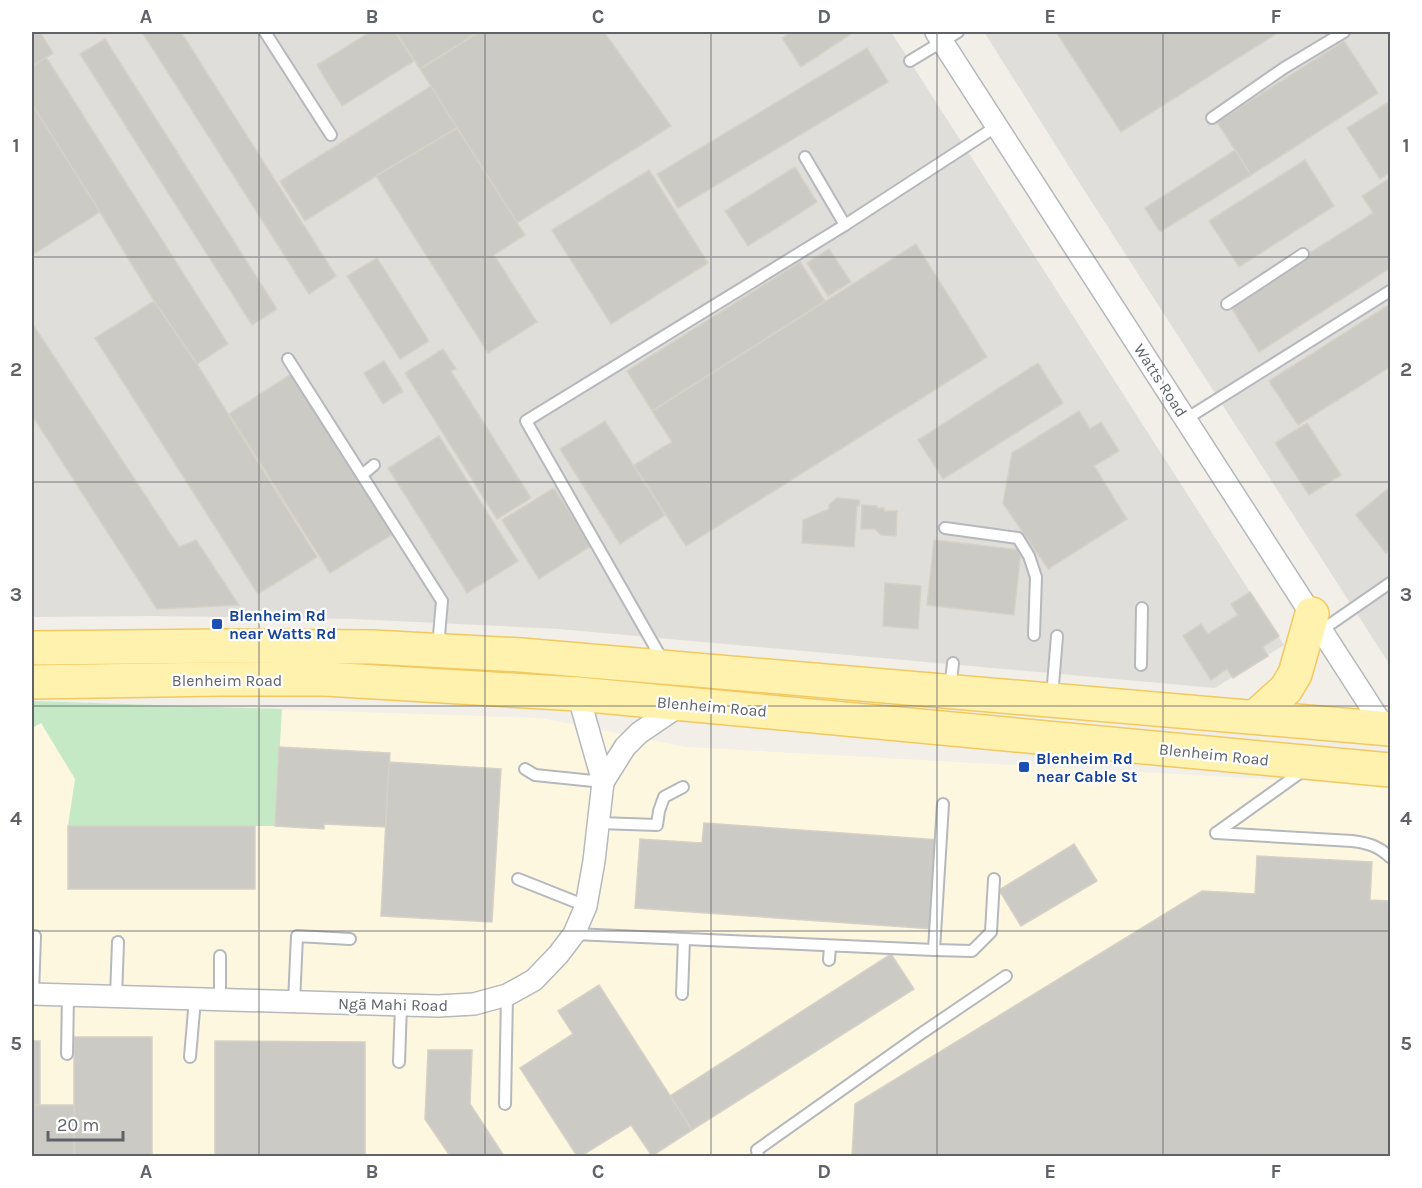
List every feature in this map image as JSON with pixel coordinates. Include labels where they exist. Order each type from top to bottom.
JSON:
[{"type":"main road","points":[[1255,717],[1286,689],[1295,674],[1317,622]]},
{"type":"main road","points":[[276,679],[278,646]]},
{"type":"main road","name":"Blenheim Road","points":[[32,648],[373,647],[521,655],[667,668],[951,678],[1052,701],[1255,717],[1389,732]]},
{"type":"main road","name":"Blenheim Road","points":[[32,682],[325,679],[578,694],[1390,770]]},
{"type":"street","name":"Watts Road","points":[[946,35],[998,126],[1389,732]]},
{"type":"street","name":"Ngā Mahi Road","points":[[32,994],[438,1006],[474,1004],[507,995],[534,980],[558,956],[574,934],[586,906],[603,782],[578,694]]},
{"type":"street","name":"Ngā Mahi Road","points":[[603,782],[625,747],[639,733],[683,703]]},
{"type":"lane","points":[[265,32],[331,135]]},
{"type":"lane","points":[[1212,118],[1284,68],[1344,32]]},
{"type":"lane","points":[[910,61],[946,35]]},
{"type":"lane","points":[[667,668],[526,421],[845,225],[998,126]]},
{"type":"lane","points":[[805,157],[845,225]]},
{"type":"lane","points":[[1227,304],[1303,254]]},
{"type":"lane","points":[[1186,419],[1390,291]]},
{"type":"lane","points":[[288,359],[442,601],[437,650]]},
{"type":"lane","points":[[362,475],[374,465]]},
{"type":"lane","points":[[945,528],[1018,538],[1029,556],[1036,577],[1034,634]]},
{"type":"lane","points":[[1317,622],[1390,583]]},
{"type":"lane","points":[[1141,665],[1142,608]]},
{"type":"lane","points":[[1052,701],[1057,636]]},
{"type":"lane","points":[[1313,764],[1216,833],[1360,842],[1375,845],[1390,857]]},
{"type":"lane","points":[[525,770],[535,775],[603,782]]},
{"type":"lane","points":[[599,823],[657,825],[658,811],[664,797],[683,787]]},
{"type":"lane","points":[[934,950],[943,804]]},
{"type":"lane","points":[[519,879],[586,906]]},
{"type":"lane","points":[[574,934],[972,951],[991,932],[994,879]]},
{"type":"lane","points":[[32,994],[35,936]]},
{"type":"lane","points":[[294,1002],[297,936],[350,939]]},
{"type":"lane","points":[[682,994],[684,939]]},
{"type":"lane","points":[[116,997],[118,942]]},
{"type":"lane","points":[[829,960],[830,946]]},
{"type":"lane","points":[[220,956],[220,1000]]},
{"type":"lane","points":[[758,1156],[758,1150],[1006,975]]},
{"type":"lane","points":[[67,1054],[68,995]]},
{"type":"lane","points":[[505,1104],[507,995]]},
{"type":"lane","points":[[190,1057],[195,999]]},
{"type":"lane","points":[[399,1062],[401,1005]]},
{"type":"shaded area","points":[[32,32],[891,32],[1284,645],[1215,688],[559,629],[354,619],[32,617]]},
{"type":"shaded area","points":[[984,32],[1390,32],[1390,665],[1077,179]]},
{"type":"shaded area","points":[[32,701],[541,718],[686,747],[1390,786],[1390,1156],[32,1156]]},
{"type":"green space","points":[[32,701],[282,709],[275,826],[68,826],[75,779],[41,723],[32,728]]},
{"type":"building","points":[[32,32],[40,32],[53,53],[32,67]]},
{"type":"building","points":[[142,32],[181,32],[336,276],[309,294]]},
{"type":"building","points":[[370,32],[395,32],[414,61],[342,106],[317,65]]},
{"type":"building","points":[[396,32],[479,32],[420,69]]},
{"type":"building","points":[[479,32],[604,32],[671,126],[517,223],[420,69]]},
{"type":"building","points":[[791,32],[854,32],[801,67],[782,38]]},
{"type":"building","points":[[1056,32],[1279,32],[1121,132]]},
{"type":"building","points":[[105,39],[277,309],[252,325],[80,54]]},
{"type":"building","points":[[1344,41],[1378,93],[1251,175],[1217,122]]},
{"type":"building","points":[[867,48],[888,82],[678,208],[657,174]]},
{"type":"building","points":[[46,57],[228,344],[197,364],[154,301],[32,104],[32,67]]},
{"type":"building","points":[[431,86],[457,128],[305,221],[280,181]]},
{"type":"building","points":[[1390,101],[1390,172],[1380,179],[1347,128]]},
{"type":"building","points":[[32,104],[100,212],[32,255]]},
{"type":"building","points":[[457,128],[525,235],[494,255],[537,322],[488,353],[376,176]]},
{"type":"building","points":[[1235,150],[1251,175],[1160,232],[1145,208]]},
{"type":"building","points":[[1305,160],[1334,206],[1239,267],[1209,221]]},
{"type":"building","points":[[795,167],[817,202],[748,246],[725,211]]},
{"type":"building","points":[[649,170],[708,263],[611,324],[552,230]]},
{"type":"building","points":[[1390,178],[1390,268],[1259,352],[1229,304],[1373,213],[1362,196]]},
{"type":"building","points":[[916,244],[987,357],[686,546],[634,465],[672,442],[652,411]]},
{"type":"building","points":[[829,249],[851,282],[828,296],[807,263]]},
{"type":"building","points":[[377,258],[429,341],[400,359],[347,276]]},
{"type":"building","points":[[800,262],[825,301],[652,411],[627,371]]},
{"type":"building","points":[[154,301],[197,364],[317,557],[258,594],[95,338]]},
{"type":"building","points":[[1390,304],[1390,367],[1298,425],[1269,381]]},
{"type":"building","points":[[32,323],[179,547],[196,540],[239,605],[157,609],[32,415]]},
{"type":"building","points":[[443,349],[456,369],[451,371],[531,498],[497,519],[405,373]]},
{"type":"building","points":[[384,361],[403,391],[383,404],[364,373]]},
{"type":"building","points":[[1038,363],[1063,403],[943,479],[918,440]]},
{"type":"building","points":[[291,374],[393,534],[330,573],[229,414]]},
{"type":"building","points":[[1079,411],[1090,429],[1101,422],[1119,451],[1094,466],[1127,519],[1048,569],[1003,503],[1012,453]]},
{"type":"building","points":[[605,421],[665,515],[620,544],[560,449]]},
{"type":"building","points":[[1307,423],[1341,475],[1309,495],[1275,443]]},
{"type":"building","points":[[439,436],[518,561],[467,593],[388,468]]},
{"type":"building","points":[[1390,487],[1390,549],[1386,553],[1356,515]]},
{"type":"building","points":[[554,488],[591,546],[539,579],[502,520]]},
{"type":"building","points":[[837,498],[860,501],[857,506],[854,547],[802,543],[803,520],[829,509],[829,505]]},
{"type":"building","points":[[862,505],[877,506],[877,508],[884,508],[884,511],[897,511],[896,536],[881,535],[875,529],[861,529]]},
{"type":"building","points":[[934,540],[1021,550],[1014,615],[927,605]]},
{"type":"building","points":[[885,583],[921,586],[918,629],[883,626]]},
{"type":"building","points":[[1250,592],[1279,636],[1263,647],[1268,656],[1233,678],[1227,669],[1211,680],[1183,636],[1201,624],[1208,634],[1238,615],[1231,604]]},
{"type":"building","points":[[279,747],[390,753],[386,827],[324,824],[324,829],[275,826]]},
{"type":"building","points":[[389,762],[501,769],[492,922],[381,916]]},
{"type":"building","points":[[704,823],[940,840],[933,929],[635,908],[640,839],[702,843]]},
{"type":"building","points":[[68,826],[255,826],[255,889],[68,889]]},
{"type":"building","points":[[1074,844],[1097,881],[1021,926],[999,890]]},
{"type":"building","points":[[1257,856],[1372,862],[1370,900],[1390,901],[1390,1156],[852,1156],[855,1104],[1202,891],[1255,894]]},
{"type":"building","points":[[891,954],[914,989],[692,1130],[670,1096]]},
{"type":"building","points":[[599,985],[692,1130],[652,1156],[631,1125],[581,1156],[577,1156],[520,1068],[573,1034],[558,1011]]},
{"type":"building","points":[[74,1037],[152,1037],[152,1156],[74,1156]]},
{"type":"building","points":[[32,1041],[40,1041],[40,1105],[32,1105]]},
{"type":"building","points":[[215,1041],[365,1042],[365,1156],[215,1156]]},
{"type":"building","points":[[428,1050],[472,1050],[470,1104],[504,1156],[450,1156],[425,1119]]},
{"type":"building","points":[[32,1105],[74,1105],[74,1156],[32,1156]]},
{"type":"place","name":"Blenheim Rd near Watts Rd","points":[[217,624]]},
{"type":"place","name":"Blenheim Rd near Cable St","points":[[1024,767]]}]
